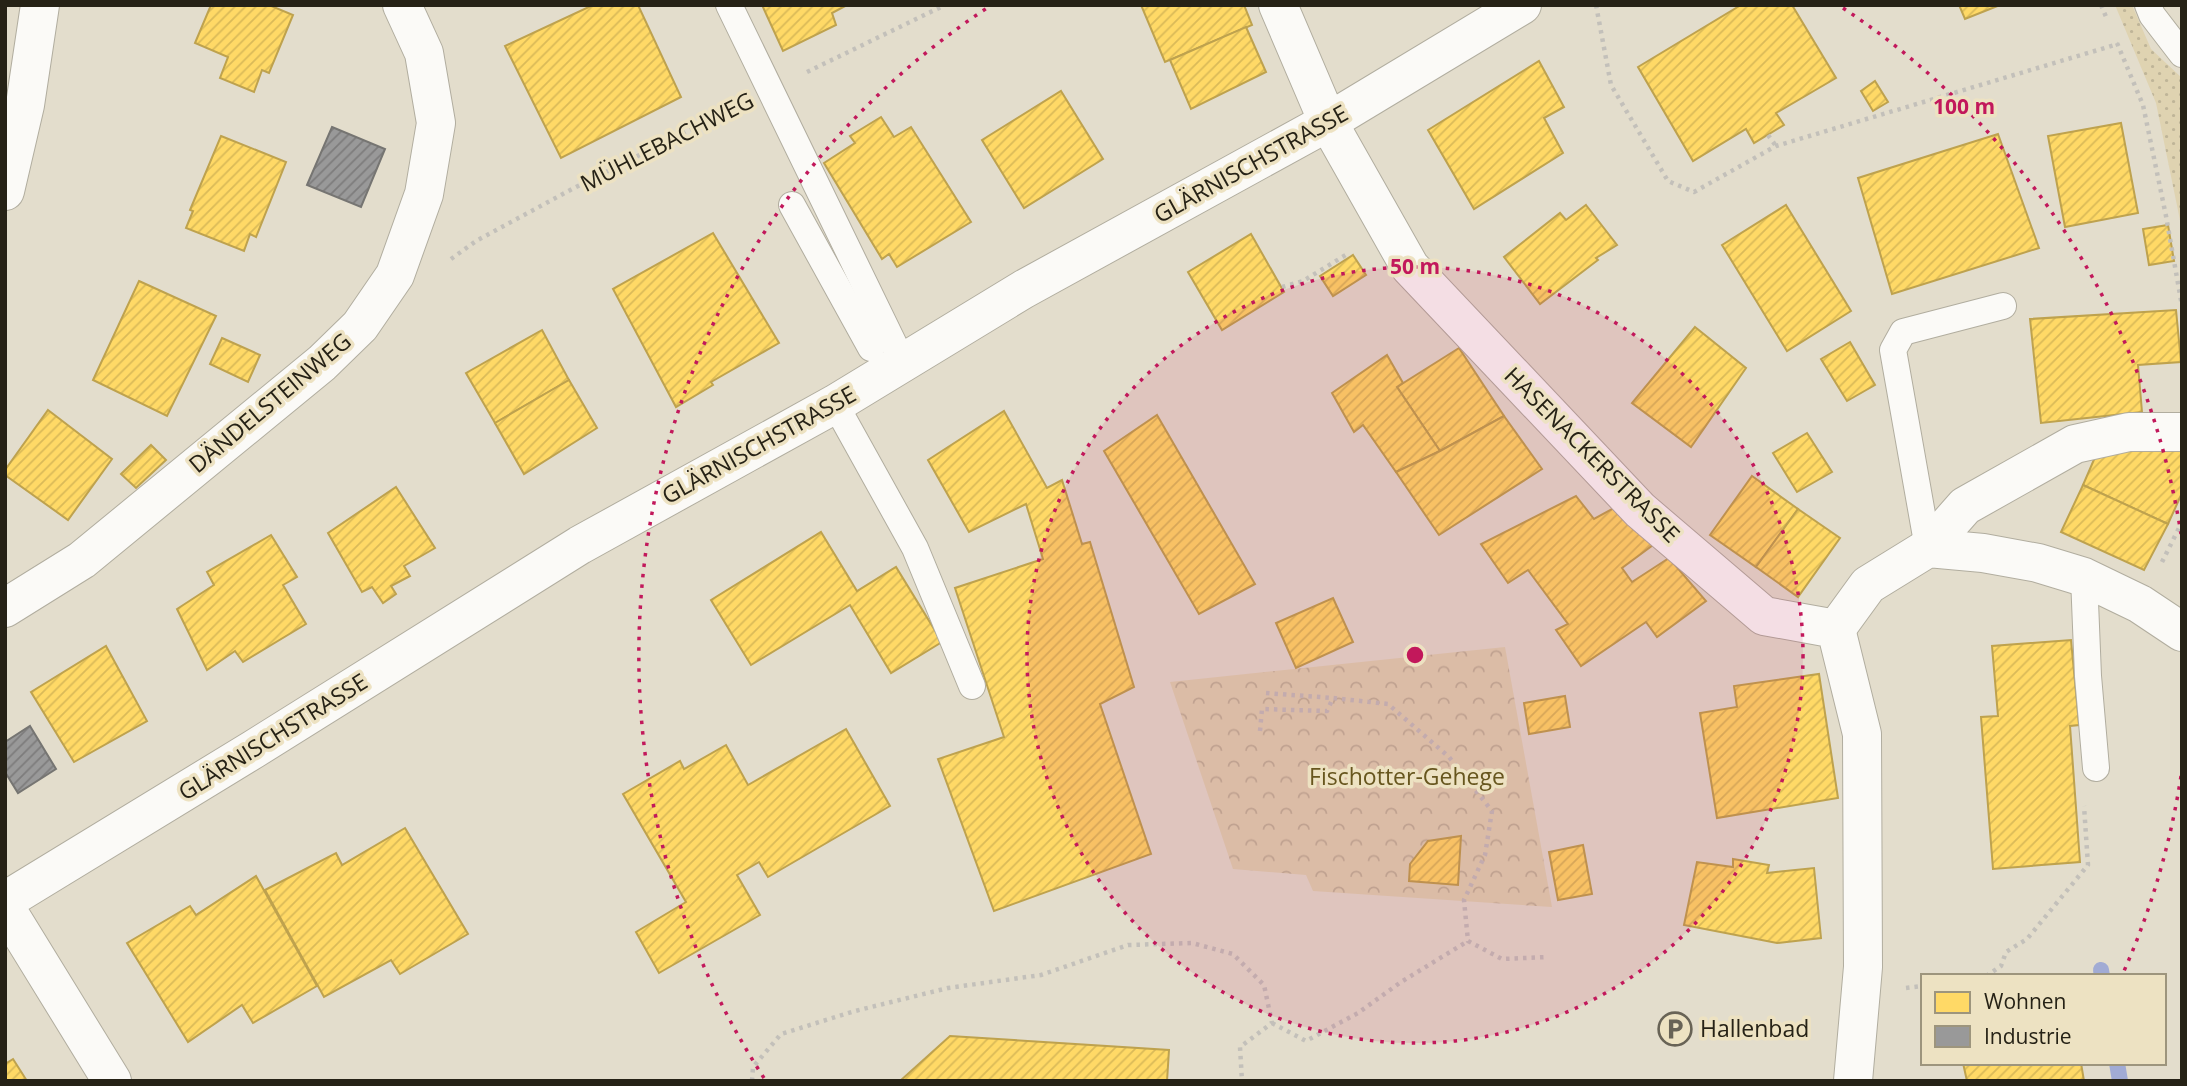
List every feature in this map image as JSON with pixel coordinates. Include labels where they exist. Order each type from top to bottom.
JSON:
[{"type":"street","points":[[5,191],[25,106],[40,5]]},
{"type":"street","name":"DÄNDELSTEINWEG","points":[[5,608],[82,560],[323,363],[360,327],[395,275],[424,194],[436,123],[424,53],[402,5]]},
{"type":"street","name":"HASENACKERSTRASSE","points":[[1278,5],[1328,122],[1410,267],[1640,510],[1764,616],[1836,629]]},
{"type":"street","name":"GLÄRNISCHSTRASSE","points":[[5,901],[580,545],[835,404],[887,356],[1024,289],[1328,122],[1522,5]]},
{"type":"street","points":[[1853,1081],[1863,967],[1861,734],[1836,629],[1868,585],[1928,548],[1965,506],[2075,444],[2129,432],[2182,432]]},
{"type":"street","points":[[1928,548],[1983,553],[2084,577],[2140,604],[2182,632]]},
{"type":"street","points":[[5,906],[112,1081]]},
{"type":"lane","points":[[729,5],[771,89],[887,356]]},
{"type":"lane","points":[[2148,5],[2152,15],[2182,54]]},
{"type":"lane","points":[[792,205],[887,356]]},
{"type":"lane","points":[[1928,548],[1894,349],[1903,332],[2003,306]]},
{"type":"lane","points":[[835,404],[915,548],[972,686]]},
{"type":"lane","points":[[2084,577],[2088,676],[2096,768]]},
{"type":"path","name":"MÜHLEBACHWEG","points":[[395,275],[419,282],[475,241],[573,188],[945,5]]},
{"type":"path","points":[[1596,5],[1611,85],[1668,181],[1694,192],[1776,146],[2118,44]]},
{"type":"path","points":[[2102,5],[2110,25]]},
{"type":"path","points":[[2114,34],[2143,105],[2182,306]]},
{"type":"path","points":[[1768,135],[1776,146]]},
{"type":"path","points":[[1282,287],[1303,281],[1388,228]]},
{"type":"path","points":[[1266,693],[1388,704],[1449,757],[1492,811],[1485,855],[1464,900],[1468,941]]},
{"type":"path","points":[[1260,731],[1262,709],[1327,711],[1333,698]]},
{"type":"path","points":[[1989,974],[2001,966],[2006,952],[2027,939],[2088,865],[2084,802],[2096,801],[2096,768]]},
{"type":"path","points":[[1468,941],[1502,960],[1547,957]]},
{"type":"path","points":[[1272,1023],[1306,1041],[1358,1013],[1401,982],[1468,941]]},
{"type":"path","points":[[752,1081],[753,1066],[780,1034],[855,1011],[948,988],[1041,975],[1128,945],[1192,943],[1233,954],[1264,985],[1272,1023]]},
{"type":"path","points":[[1242,1081],[1240,1047],[1272,1023]]},
{"type":"green space","points":[[2115,5],[2132,5],[2151,49],[2182,78],[2182,230],[2156,103]]},
{"type":"green space","name":"Fischotter-Gehege","points":[[1505,647],[1552,907],[1313,891],[1306,875],[1233,869],[1170,682]]},
{"type":"building: Wohnen","points":[[211,5],[269,5],[293,15],[269,73],[262,70],[254,92],[220,78],[228,57],[195,43]]},
{"type":"building: Wohnen","points":[[593,5],[638,5],[681,97],[561,158],[505,46]]},
{"type":"building: Wohnen","points":[[762,5],[847,5],[832,13],[836,25],[783,51]]},
{"type":"building: Wohnen","points":[[1141,5],[1244,5],[1252,25],[1165,62]]},
{"type":"building: Wohnen","points":[[1741,5],[1792,5],[1836,78],[1776,113],[1784,125],[1754,143],[1746,129],[1693,161],[1638,67]]},
{"type":"building: Wohnen","points":[[1959,5],[2000,5],[1965,19]]},
{"type":"building: Wohnen","points":[[1246,27],[1266,72],[1191,109],[1170,60]]},
{"type":"building: Wohnen","points":[[1539,61],[1564,107],[1544,118],[1563,153],[1474,209],[1428,130]]},
{"type":"building: Wohnen","points":[[1875,81],[1888,102],[1873,111],[1861,91]]},
{"type":"building: Wohnen","points":[[1061,91],[1103,159],[1024,208],[982,140]]},
{"type":"building: Wohnen","points":[[881,117],[894,137],[911,127],[971,222],[897,267],[889,254],[882,259],[824,163],[855,143],[850,136]]},
{"type":"building: Wohnen","points":[[2121,123],[2138,213],[2065,227],[2048,136]]},
{"type":"building: Wohnen","points":[[1998,134],[2039,248],[1892,294],[1858,178]]},
{"type":"building: Wohnen","points":[[221,136],[286,162],[256,237],[250,234],[244,251],[186,228],[193,211],[190,210]]},
{"type":"building: Wohnen","points":[[1586,205],[1617,245],[1596,258],[1598,260],[1540,304],[1504,257],[1560,213],[1566,220]]},
{"type":"building: Wohnen","points":[[1786,205],[1851,311],[1787,351],[1722,245]]},
{"type":"building: Wohnen","points":[[2168,225],[2174,261],[2149,265],[2143,229]]},
{"type":"building: Wohnen","points":[[713,233],[779,343],[711,382],[713,385],[676,407],[613,289]]},
{"type":"building: Wohnen","points":[[1251,234],[1284,292],[1222,330],[1188,272]]},
{"type":"building: Wohnen","points":[[1353,255],[1366,275],[1333,296],[1320,276]]},
{"type":"building: Wohnen","points":[[139,281],[216,316],[167,416],[93,380]]},
{"type":"building: Wohnen","points":[[2176,310],[2181,362],[2138,365],[2142,412],[2041,423],[2030,319]]},
{"type":"building: Wohnen","points":[[1695,327],[1746,368],[1691,447],[1632,403]]},
{"type":"building: Wohnen","points":[[542,330],[569,380],[495,423],[466,373]]},
{"type":"building: Wohnen","points":[[222,338],[260,355],[248,382],[210,364]]},
{"type":"building: Wohnen","points":[[1850,342],[1875,385],[1847,401],[1821,359]]},
{"type":"building: Wohnen","points":[[1459,348],[1504,416],[1440,451],[1397,387]]},
{"type":"building: Wohnen","points":[[1387,355],[1403,383],[1397,387],[1440,451],[1396,472],[1363,425],[1354,432],[1332,393]]},
{"type":"building: Wohnen","points":[[569,380],[597,428],[524,474],[495,423]]},
{"type":"building: Wohnen","points":[[48,410],[112,459],[68,520],[5,475],[5,470]]},
{"type":"building: Wohnen","points":[[1004,411],[1047,488],[1062,480],[1082,544],[1090,542],[1134,687],[1100,704],[1151,854],[994,911],[938,759],[1004,737],[955,588],[1043,559],[1026,504],[969,532],[928,460]]},
{"type":"building: Wohnen","points":[[1157,415],[1255,584],[1199,614],[1104,451]]},
{"type":"building: Wohnen","points":[[1504,416],[1542,469],[1439,535],[1396,472]]},
{"type":"building: Wohnen","points":[[1807,433],[1832,472],[1797,492],[1773,453]]},
{"type":"building: Wohnen","points":[[2134,439],[2182,451],[2182,493],[2168,524],[2083,485],[2102,441]]},
{"type":"building: Wohnen","points":[[151,445],[166,460],[136,488],[121,474]]},
{"type":"building: Wohnen","points":[[1752,476],[1798,509],[1756,567],[1710,535]]},
{"type":"building: Wohnen","points":[[2083,485],[2168,524],[2144,570],[2061,532]]},
{"type":"building: Wohnen","points":[[396,487],[435,548],[404,566],[410,576],[391,586],[396,594],[383,603],[372,587],[362,592],[328,533]]},
{"type":"building: Wohnen","points":[[1576,496],[1594,519],[1623,503],[1657,542],[1622,568],[1632,582],[1669,558],[1706,601],[1657,637],[1646,622],[1581,666],[1556,630],[1568,624],[1528,570],[1508,583],[1481,544]]},
{"type":"building: Wohnen","points":[[1798,509],[1840,538],[1798,597],[1756,567]]},
{"type":"building: Wohnen","points":[[821,532],[857,591],[896,567],[942,642],[891,673],[850,605],[751,665],[711,600]]},
{"type":"building: Wohnen","points":[[271,535],[297,577],[283,585],[306,624],[243,662],[235,651],[207,670],[177,609],[214,585],[207,572]]},
{"type":"building: Wohnen","points":[[1333,598],[1353,642],[1296,668],[1276,623]]},
{"type":"building: Wohnen","points":[[2071,640],[2079,725],[2070,726],[2080,862],[1993,869],[1981,717],[1998,716],[1992,646]]},
{"type":"building: Wohnen","points":[[106,646],[147,721],[74,762],[31,692]]},
{"type":"building: Wohnen","points":[[1819,674],[1838,798],[1717,818],[1700,713],[1737,707],[1734,686]]},
{"type":"building: Wohnen","points":[[1565,696],[1570,727],[1529,734],[1524,703]]},
{"type":"building: Wohnen","points":[[846,729],[890,806],[768,877],[759,862],[737,875],[760,915],[659,973],[636,932],[686,902],[623,794],[680,761],[684,769],[726,745],[748,785]]},
{"type":"building: Wohnen","points":[[405,828],[468,934],[400,974],[391,960],[324,997],[265,890],[336,853],[342,865]]},
{"type":"building: Wohnen","points":[[1461,836],[1458,885],[1409,881],[1410,864],[1428,841]]},
{"type":"building: Wohnen","points":[[1583,845],[1592,894],[1558,900],[1549,852]]},
{"type":"building: Wohnen","points":[[1733,859],[1769,865],[1767,873],[1814,868],[1821,938],[1777,943],[1684,925],[1697,862],[1733,867]]},
{"type":"building: Wohnen","points":[[256,876],[317,986],[253,1023],[242,1005],[188,1042],[127,943],[190,906],[196,915]]},
{"type":"building: Wohnen","points":[[950,1036],[1169,1050],[1167,1081],[900,1081]]},
{"type":"building: Wohnen","points":[[13,1059],[27,1081],[5,1081],[5,1064]]},
{"type":"building: Wohnen","points":[[1963,1065],[2081,1065],[2084,1081],[1967,1081]]},
{"type":"building: Industrie","points":[[332,127],[385,149],[361,207],[307,185]]},
{"type":"building: Industrie","points":[[30,726],[56,769],[18,793],[5,772],[5,742]]},
{"type":"waterway","points":[[2101,970],[2102,974]]},
{"type":"waterway","points":[[2117,1065],[2120,1081]]},
{"type":"place","name":"Hallenbad","points":[[1675,1029]]}]
